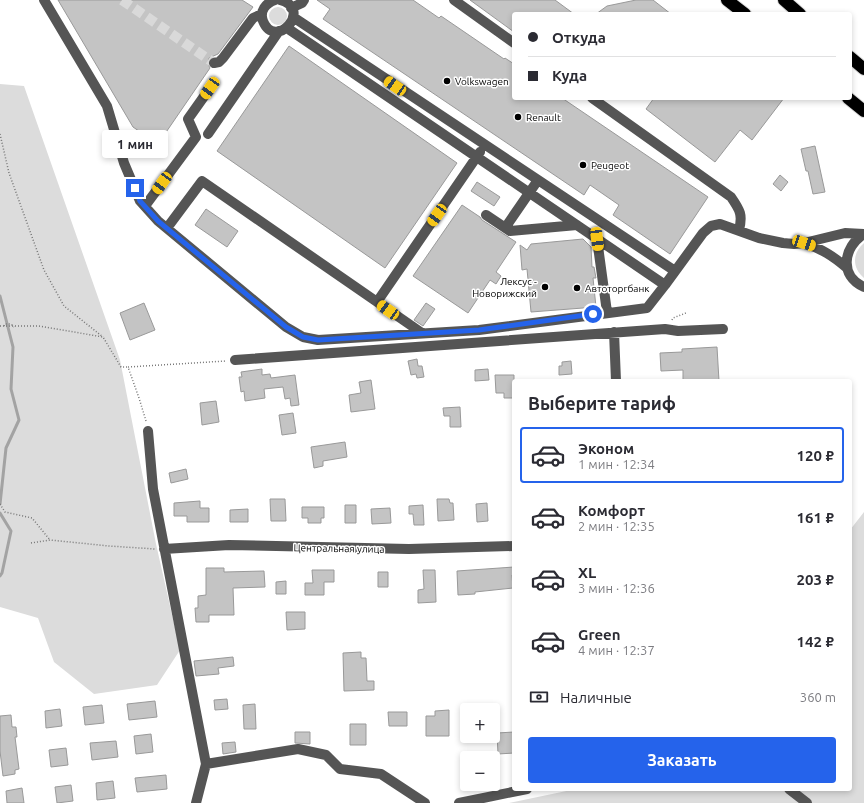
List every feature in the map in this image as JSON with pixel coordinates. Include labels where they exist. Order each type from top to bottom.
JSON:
[{"type":"highway","points":[[727,0],[742,12]]},
{"type":"highway","points":[[784,0],[798,12]]},
{"type":"highway","points":[[852,59],[864,69]]},
{"type":"highway","points":[[850,100],[864,111]]},
{"type":"street","points":[[44,0],[107,106],[124,163],[140,201],[158,221],[286,327],[303,337],[318,340],[479,330],[607,312],[647,308],[703,233],[711,226],[720,224],[759,238],[783,243],[804,243],[845,234],[864,234]]},
{"type":"street","points":[[275,0],[265,5],[262,14],[262,19],[266,27],[270,30],[283,30],[476,157],[665,285]]},
{"type":"street","points":[[280,0],[284,1],[292,13],[485,145],[675,270]]},
{"type":"street","points":[[208,134],[283,30],[290,25],[292,13],[304,0]]},
{"type":"street","points":[[454,0],[512,42]]},
{"type":"street","points":[[214,63],[219,62],[223,58],[253,18],[262,14]]},
{"type":"street","points":[[145,206],[196,137],[188,119],[210,88]]},
{"type":"street","points":[[595,100],[731,197],[742,218],[738,230]]},
{"type":"street","points":[[376,302],[485,145]]},
{"type":"street","points":[[505,228],[538,180]]},
{"type":"street","points":[[167,228],[202,181],[422,333]]},
{"type":"street","points":[[486,214],[510,231],[576,225]]},
{"type":"street","points":[[864,234],[851,245],[846,260],[850,275],[855,281],[864,287]]},
{"type":"street","points":[[597,239],[607,312]]},
{"type":"street","points":[[804,243],[820,248],[847,268]]},
{"type":"street","points":[[234,360],[614,332],[665,329],[678,331],[723,329]]},
{"type":"street","points":[[614,332],[616,379]]},
{"type":"street","points":[[148,431],[154,490],[164,549],[206,764],[196,803]]},
{"type":"street","name":"Центральная улица","points":[[164,549],[230,545],[409,550],[512,546]]},
{"type":"street","points":[[206,764],[298,749],[326,755],[340,770],[381,774],[425,803]]},
{"type":"street","points":[[459,803],[517,791]]},
{"type":"street","points":[[791,791],[806,803]]},
{"type":"path","points":[[0,134],[9,173],[44,270],[64,306],[103,337],[121,367],[128,368],[234,360]]},
{"type":"path","points":[[665,329],[673,318],[686,313]]},
{"type":"path","points":[[0,326],[11,324],[14,326]]},
{"type":"path","points":[[5,325],[39,326],[103,337]]},
{"type":"path","points":[[128,368],[139,398],[148,431]]},
{"type":"path","points":[[0,504],[5,512],[32,518],[50,540]]},
{"type":"path","points":[[31,543],[50,540],[110,546],[164,549]]},
{"type":"shaded area","points":[[274,7],[282,7],[287,12],[285,23],[282,25],[274,25],[269,20],[269,12]]},
{"type":"shaded area","points":[[0,84],[24,86],[120,360],[156,544],[180,650],[157,685],[94,694],[54,662],[38,618],[0,607]]},
{"type":"shaded area","points":[[864,243],[864,278],[857,270],[855,260],[857,251]]},
{"type":"shaded area","points":[[864,512],[864,803],[509,803],[566,791],[852,791],[852,527]]},
{"type":"building","points":[[58,0],[242,0],[253,7],[218,54],[209,58],[208,64],[210,68],[158,144],[133,127]]},
{"type":"building","points":[[317,0],[413,0],[439,18],[441,16],[504,59],[505,58],[512,63],[512,100],[565,100],[708,197],[670,254],[613,215],[619,205],[590,185],[584,195],[323,19],[330,9]]},
{"type":"building","points":[[470,0],[555,0],[571,12],[512,12],[512,31]]},
{"type":"building","points":[[636,0],[653,0],[668,12],[599,12],[607,6]]},
{"type":"building","points":[[289,46],[457,163],[385,268],[217,151]]},
{"type":"building","points":[[653,100],[782,100],[752,140],[740,130],[715,162],[646,109]]},
{"type":"building","points":[[815,146],[825,192],[813,194],[801,149]]},
{"type":"building","points":[[780,175],[788,182],[781,191],[773,184]]},
{"type":"building","points":[[477,182],[500,197],[494,206],[471,191]]},
{"type":"building","points":[[462,205],[516,242],[496,272],[501,276],[496,284],[490,280],[468,313],[413,276]]},
{"type":"building","points":[[206,209],[238,231],[227,247],[195,225]]},
{"type":"building","points":[[583,239],[591,247],[592,267],[594,267],[596,278],[593,278],[596,307],[531,312],[527,269],[522,270],[520,245],[527,250],[531,244]]},
{"type":"building","points":[[144,303],[155,330],[130,340],[120,313]]},
{"type":"building","points":[[426,303],[435,309],[423,326],[414,320]]},
{"type":"building","points":[[717,347],[719,379],[683,379],[683,370],[661,371],[660,353],[682,352],[682,349]]},
{"type":"building","points":[[417,359],[418,366],[422,366],[424,377],[417,378],[416,374],[411,375],[408,361]]},
{"type":"building","points":[[571,361],[572,374],[559,375],[559,366],[562,366],[562,362]]},
{"type":"building","points":[[262,369],[262,375],[270,374],[271,378],[295,375],[299,405],[291,406],[290,398],[285,399],[283,387],[264,389],[265,398],[245,401],[244,391],[241,392],[239,377],[242,377],[241,372]]},
{"type":"building","points":[[488,369],[489,380],[475,381],[475,370]]},
{"type":"building","points":[[495,375],[514,375],[514,379],[512,379],[512,398],[504,398],[504,393],[496,393]]},
{"type":"building","points":[[371,380],[375,409],[351,412],[349,395],[361,393],[359,382]]},
{"type":"building","points":[[216,401],[219,422],[202,425],[200,403]]},
{"type":"building","points":[[460,407],[461,427],[450,427],[450,416],[444,416],[443,408]]},
{"type":"building","points":[[293,413],[296,433],[282,435],[279,415]]},
{"type":"building","points":[[345,442],[347,457],[323,461],[323,466],[314,468],[311,447]]},
{"type":"building","points":[[186,469],[188,479],[171,483],[169,473]]},
{"type":"building","points":[[270,499],[285,499],[286,521],[271,521]]},
{"type":"building","points":[[437,499],[449,499],[450,503],[453,503],[454,520],[438,521]]},
{"type":"building","points":[[200,501],[200,508],[209,508],[209,522],[187,522],[187,516],[174,516],[174,503]]},
{"type":"building","points":[[487,503],[488,521],[477,522],[476,504]]},
{"type":"building","points":[[345,505],[356,505],[356,523],[345,523]]},
{"type":"building","points":[[423,505],[424,525],[414,525],[413,514],[409,514],[409,506]]},
{"type":"building","points":[[302,507],[324,507],[324,518],[321,518],[321,523],[308,523],[308,518],[302,518]]},
{"type":"building","points":[[390,508],[391,523],[372,524],[371,509]]},
{"type":"building","points":[[248,509],[248,522],[230,522],[230,510]]},
{"type":"building","points":[[512,567],[512,588],[458,595],[457,571]]},
{"type":"building","points":[[206,568],[224,568],[224,572],[264,571],[265,587],[233,588],[234,615],[209,615],[209,622],[196,622],[195,608],[198,608],[198,596],[206,595]]},
{"type":"building","points":[[312,570],[334,570],[334,582],[324,582],[324,595],[305,595],[305,583],[313,583]]},
{"type":"building","points":[[423,570],[435,570],[436,602],[418,603],[418,590],[424,589]]},
{"type":"building","points":[[378,572],[388,572],[388,587],[378,587]]},
{"type":"building","points":[[286,581],[286,594],[276,594],[276,582]]},
{"type":"building","points":[[286,612],[305,612],[305,629],[287,630]]},
{"type":"building","points":[[361,652],[361,658],[366,658],[367,681],[374,681],[374,690],[344,691],[343,653]]},
{"type":"building","points":[[233,657],[234,666],[218,668],[219,674],[196,676],[194,661]]},
{"type":"building","points":[[227,699],[228,709],[215,710],[214,700]]},
{"type":"building","points":[[155,701],[157,717],[129,720],[127,704]]},
{"type":"building","points":[[255,704],[256,729],[244,729],[243,705]]},
{"type":"building","points":[[102,705],[104,723],[85,725],[83,707]]},
{"type":"building","points":[[60,709],[62,726],[46,728],[45,711]]},
{"type":"building","points":[[449,710],[449,736],[426,736],[426,716],[435,716],[435,711]]},
{"type":"building","points":[[388,712],[407,712],[407,726],[389,726]]},
{"type":"building","points":[[11,715],[12,727],[16,727],[17,737],[15,737],[19,769],[15,770],[15,774],[3,776],[0,751],[0,716]]},
{"type":"building","points":[[350,724],[366,724],[366,745],[350,745]]},
{"type":"building","points":[[295,732],[310,732],[310,744],[295,743]]},
{"type":"building","points":[[512,732],[512,753],[500,754],[500,751],[498,751],[497,743],[500,743],[500,733]]},
{"type":"building","points":[[151,734],[153,752],[136,754],[134,736]]},
{"type":"building","points":[[116,741],[118,757],[92,760],[90,743]]},
{"type":"building","points":[[235,742],[236,752],[223,754],[222,743]]},
{"type":"building","points":[[66,748],[68,765],[51,767],[49,750]]},
{"type":"building","points":[[166,775],[167,789],[137,792],[135,778]]},
{"type":"building","points":[[113,781],[115,798],[97,800],[96,783]]},
{"type":"building","points":[[71,785],[73,801],[57,803],[55,787]]},
{"type":"building","points":[[22,788],[24,803],[7,803],[6,791]]},
{"type":"waterway","points":[[0,296],[13,347],[11,389],[19,420],[6,448],[0,504]]},
{"type":"waterway","points":[[0,513],[11,531],[2,573],[0,576]]},
{"type":"tunnel","points":[[122,0],[214,63]]},
{"type":"place","name":"Volkswagen","points":[[447,81]]},
{"type":"place","name":"Renault","points":[[518,117]]},
{"type":"place","name":"Peugeot","points":[[583,165]]},
{"type":"place","name":"Лексус - Новорижский","points":[[545,287]]},
{"type":"place","name":"Автоторгбанк","points":[[577,288]]},
{"type":"route","points":[[135,188],[140,201],[158,221],[286,327],[303,337],[318,340],[479,330],[593,314]]}]
